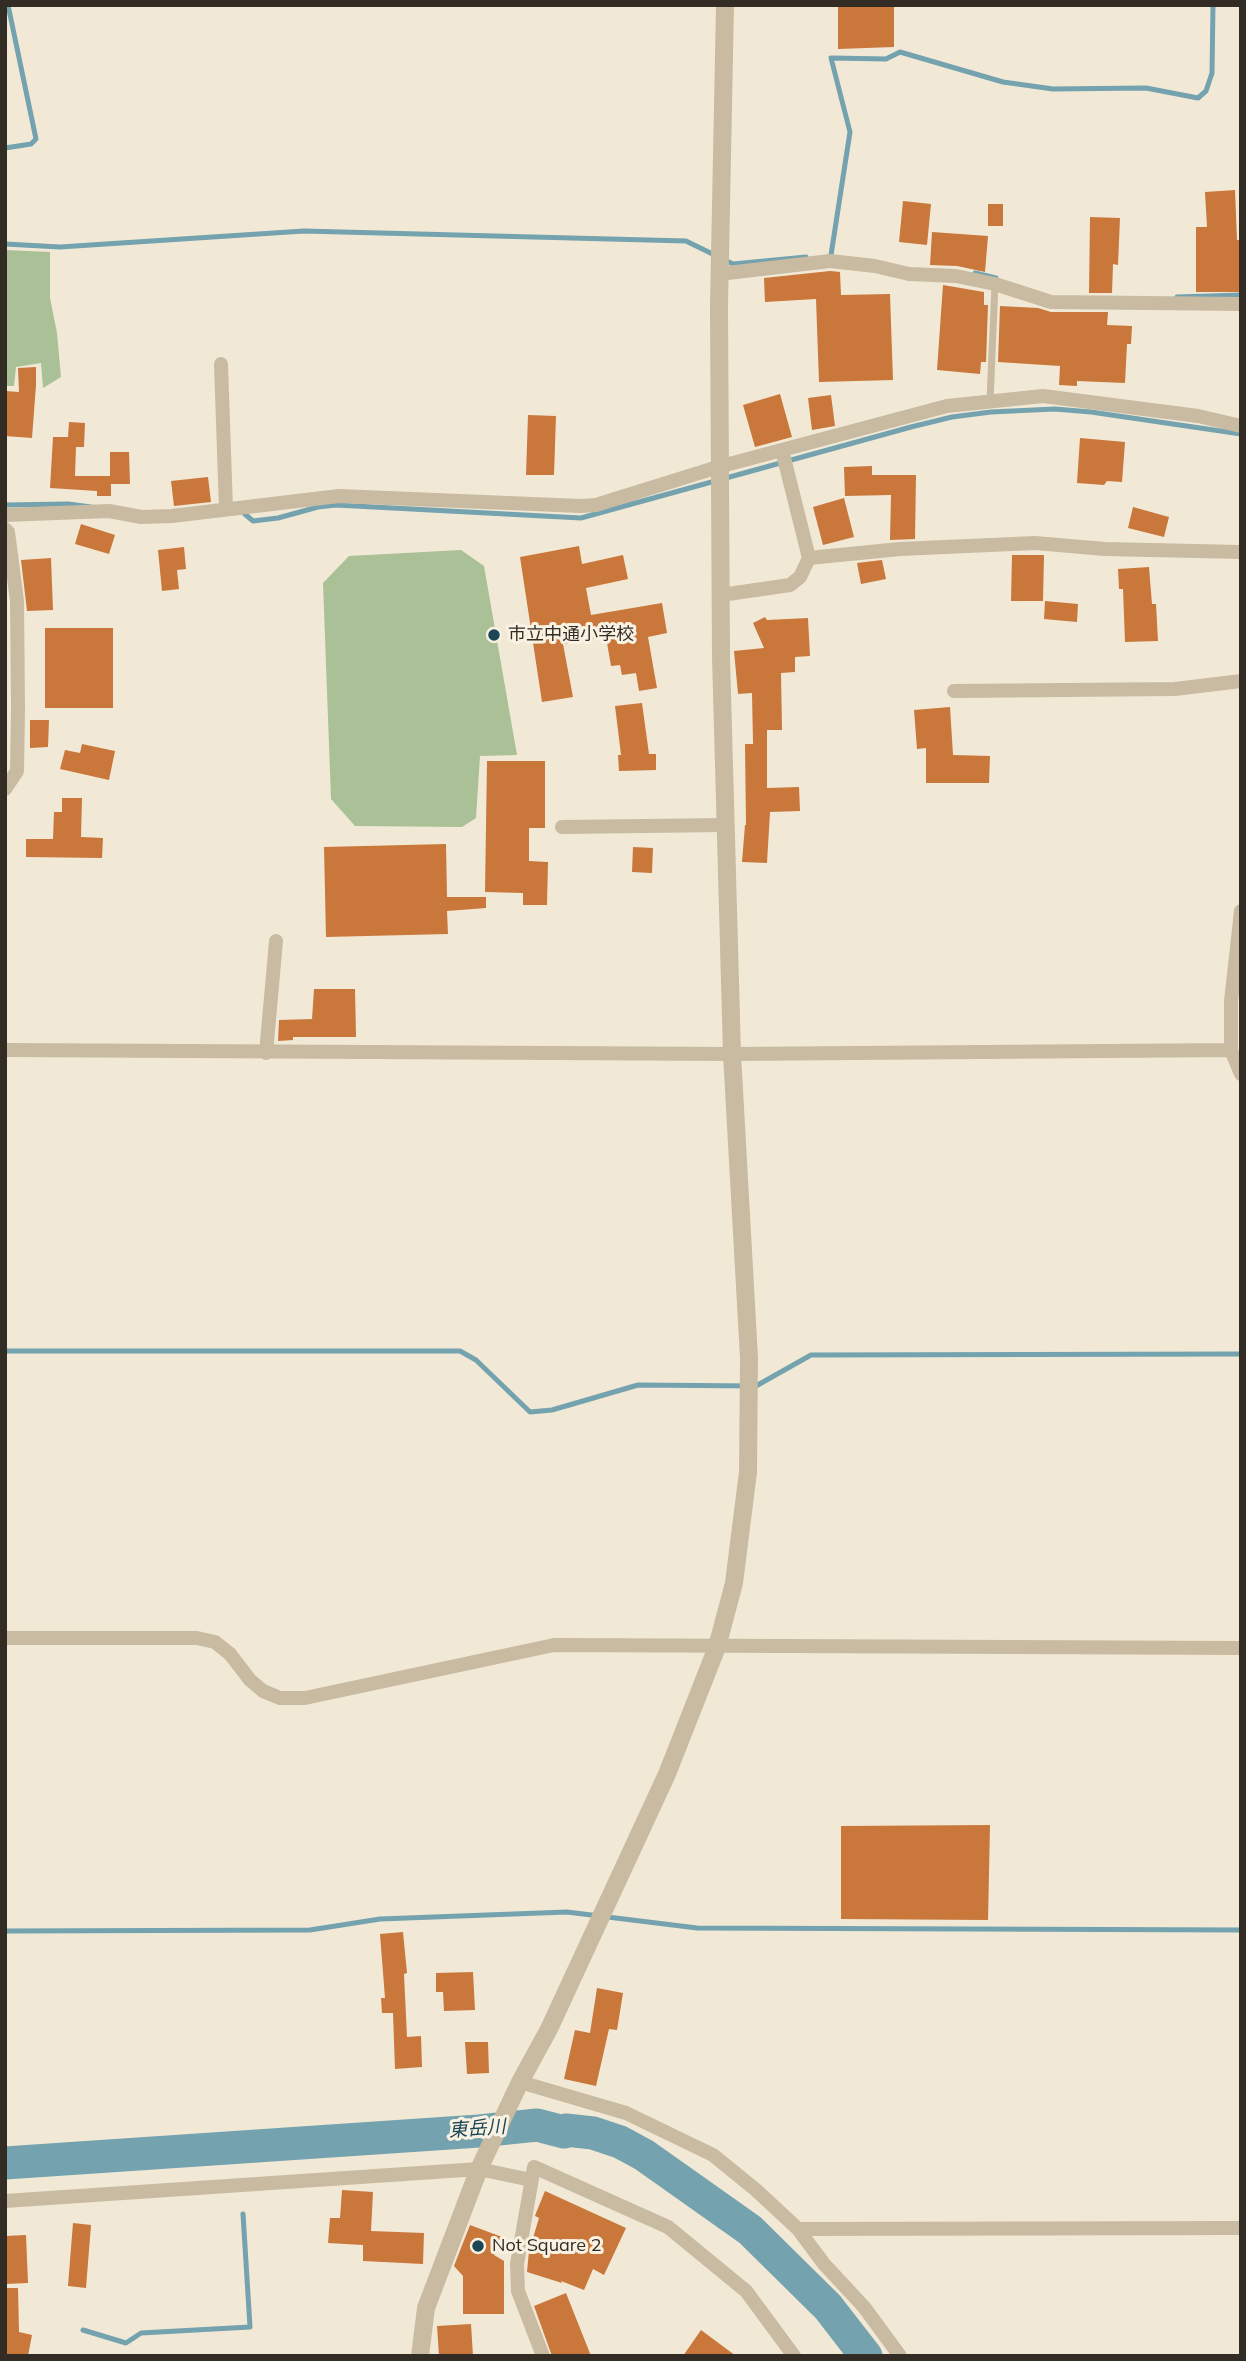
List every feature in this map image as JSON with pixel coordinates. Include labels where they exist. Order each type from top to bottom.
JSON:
[{"type":"street","points":[[420,2356],[426,2308],[479,2169],[520,2082],[549,2029],[667,1774],[716,1647],[734,1583],[748,1472],[749,1358],[732,1054],[718,467],[724,5]]},
{"type":"street","points":[[719,262],[830,261],[874,265],[909,274],[956,276],[995,284],[1051,302],[1241,304]]},
{"type":"street","points":[[221,364],[226,509]]},
{"type":"street","points":[[5,515],[109,511],[141,517],[172,516],[340,496],[589,506],[718,467],[947,406],[990,401],[1062,397],[1198,416],[1241,426]]},
{"type":"street","points":[[721,595],[790,585],[800,577],[809,558],[782,450]]},
{"type":"street","points":[[5,529],[8,532],[17,601],[18,709],[16,771],[5,789]]},
{"type":"street","points":[[809,558],[900,549],[1035,543],[1105,549],[1241,552]]},
{"type":"street","points":[[954,691],[1175,689],[1241,681]]},
{"type":"street","points":[[562,827],[725,825]]},
{"type":"street","points":[[1241,911],[1231,1001],[1231,1050],[1241,1074]]},
{"type":"street","points":[[266,1052],[276,941]]},
{"type":"street","points":[[5,1050],[732,1054],[1231,1050]]},
{"type":"street","points":[[5,1638],[197,1638],[215,1642],[230,1654],[263,1691],[280,1698],[305,1698],[554,1645],[1241,1648]]},
{"type":"street","points":[[520,2082],[626,2113],[713,2155],[798,2229],[824,2264],[864,2307],[900,2356]]},
{"type":"street","points":[[543,2356],[518,2291],[517,2263],[534,2167],[668,2227],[746,2291],[794,2356]]},
{"type":"street","points":[[5,2201],[479,2169],[531,2180]]},
{"type":"street","points":[[798,2229],[1241,2228]]},
{"type":"lane","points":[[990,401],[995,284]]},
{"type":"green space","points":[[5,250],[50,252],[50,298],[57,333],[61,377],[43,388],[41,363],[16,367],[14,386],[5,386]]},
{"type":"green space","points":[[461,550],[484,566],[517,755],[480,756],[476,818],[462,827],[355,826],[331,799],[323,583],[349,556]]},
{"type":"building","points":[[838,5],[894,5],[894,47],[838,49]]},
{"type":"building","points":[[1235,190],[1237,240],[1240,240],[1240,292],[1196,292],[1196,227],[1207,227],[1205,192]]},
{"type":"building","points":[[903,201],[931,204],[927,245],[899,242]]},
{"type":"building","points":[[988,204],[1003,204],[1003,226],[988,226]]},
{"type":"building","points":[[1090,217],[1120,218],[1118,265],[1113,264],[1112,293],[1089,293]]},
{"type":"building","points":[[932,232],[988,236],[985,272],[957,266],[930,265]]},
{"type":"building","points":[[840,272],[841,295],[890,294],[893,380],[819,382],[816,299],[765,302],[764,278]]},
{"type":"building","points":[[943,285],[984,292],[984,305],[988,305],[986,362],[981,362],[980,374],[937,370]]},
{"type":"building","points":[[1000,306],[1038,308],[1051,312],[1108,312],[1107,325],[1132,326],[1131,344],[1127,344],[1125,383],[1077,381],[1077,386],[1059,385],[1060,366],[998,362]]},
{"type":"building","points":[[36,367],[32,438],[5,436],[5,391],[19,392],[18,368]]},
{"type":"building","points":[[780,394],[792,437],[755,447],[743,405]]},
{"type":"building","points":[[831,395],[835,426],[812,430],[808,398]]},
{"type":"building","points":[[528,415],[556,416],[554,475],[526,475]]},
{"type":"building","points":[[69,422],[85,423],[84,447],[76,447],[75,476],[110,476],[110,452],[129,452],[130,484],[111,484],[111,496],[97,496],[97,491],[50,488],[53,437],[68,437]]},
{"type":"building","points":[[1080,438],[1125,442],[1122,482],[1107,481],[1104,485],[1077,483]]},
{"type":"building","points":[[872,466],[872,475],[916,475],[915,539],[890,540],[891,495],[845,496],[844,467]]},
{"type":"building","points":[[208,477],[211,502],[174,506],[171,481]]},
{"type":"building","points":[[844,498],[854,537],[823,545],[813,507]]},
{"type":"building","points":[[1133,507],[1169,517],[1164,537],[1128,528]]},
{"type":"building","points":[[81,524],[115,535],[109,554],[75,544]]},
{"type":"building","points":[[579,546],[582,564],[623,555],[628,579],[586,588],[591,615],[662,603],[667,633],[648,637],[657,688],[639,691],[636,673],[622,675],[620,665],[611,666],[606,637],[563,644],[573,697],[542,702],[520,557]]},
{"type":"building","points":[[184,547],[186,569],[177,570],[179,589],[162,591],[158,550]]},
{"type":"building","points":[[1012,555],[1044,555],[1043,601],[1011,601]]},
{"type":"building","points":[[51,558],[53,610],[27,611],[21,560]]},
{"type":"building","points":[[882,560],[886,579],[861,584],[857,563]]},
{"type":"building","points":[[1149,567],[1152,604],[1156,604],[1158,641],[1125,642],[1123,589],[1119,589],[1118,569]]},
{"type":"building","points":[[1045,601],[1078,604],[1077,622],[1044,619]]},
{"type":"building","points":[[765,617],[767,620],[808,618],[810,656],[795,657],[795,672],[781,673],[782,730],[767,730],[767,788],[799,787],[800,811],[770,812],[767,863],[742,862],[746,825],[745,744],[753,744],[752,693],[738,694],[734,651],[764,648],[753,623]]},
{"type":"building","points":[[45,628],[113,628],[113,708],[45,708]]},
{"type":"building","points":[[642,703],[649,754],[656,754],[656,770],[619,771],[618,755],[621,755],[615,706]]},
{"type":"building","points":[[950,707],[953,755],[990,756],[989,783],[926,783],[926,748],[917,749],[914,710]]},
{"type":"building","points":[[30,720],[49,720],[48,747],[30,748]]},
{"type":"building","points":[[82,744],[115,751],[109,780],[60,769],[65,750],[80,753]]},
{"type":"building","points":[[487,761],[545,761],[545,828],[529,828],[529,861],[548,862],[547,905],[523,905],[523,893],[485,892]]},
{"type":"building","points":[[62,798],[82,798],[81,837],[103,838],[102,858],[26,857],[26,839],[53,839],[54,812],[62,812]]},
{"type":"building","points":[[446,844],[447,897],[486,897],[486,908],[447,911],[448,934],[326,937],[324,847]]},
{"type":"building","points":[[633,847],[653,848],[652,873],[632,872]]},
{"type":"building","points":[[314,989],[355,989],[356,1037],[293,1037],[293,1040],[278,1041],[279,1020],[312,1019]]},
{"type":"building","points":[[990,1825],[988,1920],[841,1919],[841,1826]]},
{"type":"building","points":[[403,1932],[407,1973],[404,1974],[407,2037],[421,2036],[422,2067],[395,2069],[393,2013],[382,2013],[381,1998],[385,1998],[380,1934]]},
{"type":"building","points":[[473,1972],[475,2010],[444,2011],[443,1992],[436,1992],[436,1973]]},
{"type":"building","points":[[597,1988],[623,1993],[617,2030],[609,2029],[596,2086],[564,2079],[575,2030],[590,2033]]},
{"type":"building","points":[[465,2042],[488,2042],[489,2073],[467,2074]]},
{"type":"building","points":[[342,2190],[373,2192],[371,2231],[424,2233],[423,2264],[363,2261],[363,2245],[328,2243],[330,2218],[340,2218]]},
{"type":"building","points":[[545,2191],[626,2228],[604,2275],[593,2269],[584,2290],[527,2272],[529,2251],[539,2218],[535,2216]]},
{"type":"building","points":[[73,2223],[91,2225],[86,2288],[68,2286]]},
{"type":"building","points":[[470,2225],[502,2237],[494,2255],[504,2261],[504,2314],[463,2314],[463,2276],[454,2266]]},
{"type":"building","points":[[26,2235],[28,2283],[5,2284],[5,2236]]},
{"type":"building","points":[[5,2288],[18,2288],[19,2332],[32,2335],[28,2356],[5,2356]]},
{"type":"building","points":[[566,2293],[591,2356],[552,2356],[534,2306]]},
{"type":"building","points":[[471,2324],[473,2356],[439,2356],[437,2326]]},
{"type":"building","points":[[701,2330],[736,2356],[683,2356]]},
{"type":"waterway","points":[[5,148],[31,144],[36,139],[8,5]]},
{"type":"waterway","points":[[831,255],[850,132],[831,58],[886,59],[900,52],[1003,82],[1053,89],[1146,88],[1198,98],[1206,91],[1212,73],[1213,5]]},
{"type":"waterway","points":[[5,244],[60,247],[304,231],[686,241],[733,264],[806,257]]},
{"type":"waterway","points":[[975,273],[996,278]]},
{"type":"waterway","points":[[1177,297],[1241,295]]},
{"type":"waterway","points":[[240,510],[253,521],[336,505],[581,518],[911,427],[952,417],[991,412],[1055,409],[1091,412],[1241,434]]},
{"type":"waterway","points":[[5,505],[68,504],[91,507]]},
{"type":"waterway","points":[[5,1351],[460,1351],[476,1360],[530,1412],[552,1410],[638,1385],[756,1386],[811,1355],[1241,1354]]},
{"type":"waterway","points":[[5,1931],[310,1930],[380,1919],[567,1912],[697,1928],[1241,1930]]},
{"type":"waterway","name":"東岳川","points":[[5,2163],[537,2125],[564,2132],[593,2133],[620,2142],[644,2155],[750,2230],[828,2307],[866,2356]]},
{"type":"waterway","points":[[83,2330],[126,2343],[141,2333],[250,2327],[243,2214]]},
{"type":"place","name":"市立中通小学校","points":[[494,635]]},
{"type":"place","name":"Not Square 2","points":[[478,2246]]}]
